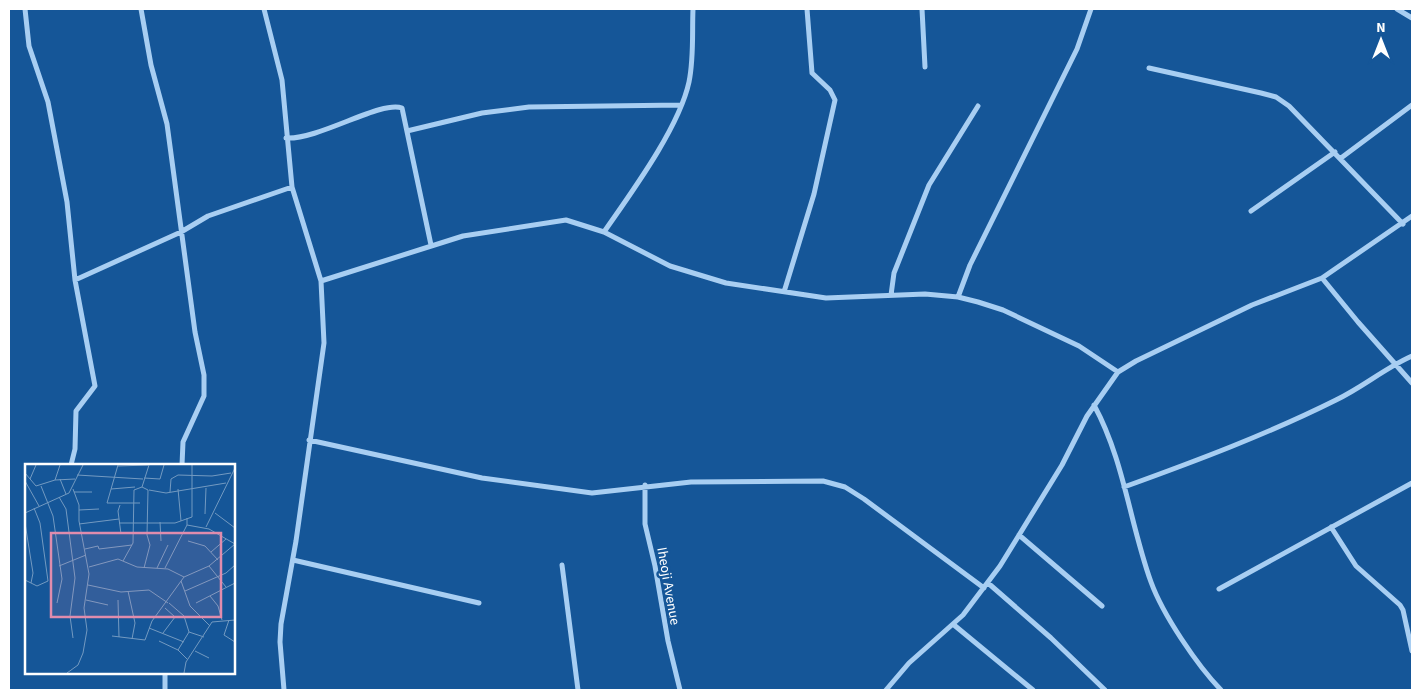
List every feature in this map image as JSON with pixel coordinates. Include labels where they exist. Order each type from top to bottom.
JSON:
[{"type":"street","points":[[24,9],[29,46],[48,102],[67,202],[75,280],[95,386],[93,392],[76,411],[75,449],[71,464]]},
{"type":"street","points":[[140,9],[151,65],[167,124],[195,332],[204,375],[204,393],[184,442],[182,464]]},
{"type":"street","points":[[264,9],[278,60],[292,187],[321,281],[324,343],[293,560],[281,624],[280,642],[284,690]]},
{"type":"street","points":[[604,232],[653,158],[681,105],[689,82],[693,9]]},
{"type":"street","points":[[784,292],[814,194],[835,100],[830,90],[812,73],[807,9]]},
{"type":"street","points":[[922,9],[925,67]]},
{"type":"street","points":[[958,297],[979,247],[1077,49],[1091,9]]},
{"type":"street","points":[[1397,9],[1412,18]]},
{"type":"street","points":[[1149,68],[1207,79],[1276,98],[1289,106],[1403,224]]},
{"type":"street","points":[[407,131],[482,113],[529,107],[681,105]]},
{"type":"street","points":[[1341,158],[1412,105]]},
{"type":"street","points":[[286,138],[311,136],[349,120],[399,106],[404,110],[431,245]]},
{"type":"street","points":[[891,295],[894,273],[929,185],[978,106]]},
{"type":"street","points":[[1251,211],[1335,152]]},
{"type":"street","points":[[75,280],[182,232],[208,216],[292,187]]},
{"type":"street","points":[[886,690],[909,663],[954,625],[988,583],[1062,465],[1094,405],[1118,372],[1136,361],[1252,305],[1322,278],[1412,216]]},
{"type":"street","points":[[321,281],[463,236],[566,220],[604,232],[670,266],[726,283],[826,298],[925,294],[958,297],[1003,310],[1079,346],[1118,372]]},
{"type":"street","points":[[1322,278],[1412,383]]},
{"type":"street","points":[[1124,487],[1212,455],[1338,400],[1396,363],[1412,356]]},
{"type":"street","points":[[1094,405],[1112,445],[1142,555],[1163,612],[1221,690]]},
{"type":"street","points":[[309,440],[482,478],[592,493],[645,485],[690,482],[823,481],[845,487],[864,499],[984,588]]},
{"type":"street","points":[[1219,589],[1412,483]]},
{"type":"street","name":"Iheoji Avenue","points":[[645,485],[645,524],[655,566],[668,641],[680,690]]},
{"type":"street","points":[[1332,527],[1356,566],[1400,605],[1412,651]]},
{"type":"street","points":[[1019,535],[1102,606]]},
{"type":"street","points":[[293,560],[479,603]]},
{"type":"street","points":[[562,565],[578,690]]},
{"type":"street","points":[[988,583],[1051,638],[1105,690]]},
{"type":"street","points":[[954,625],[1033,690]]},
{"type":"street","points":[[165,674],[165,690]]}]
